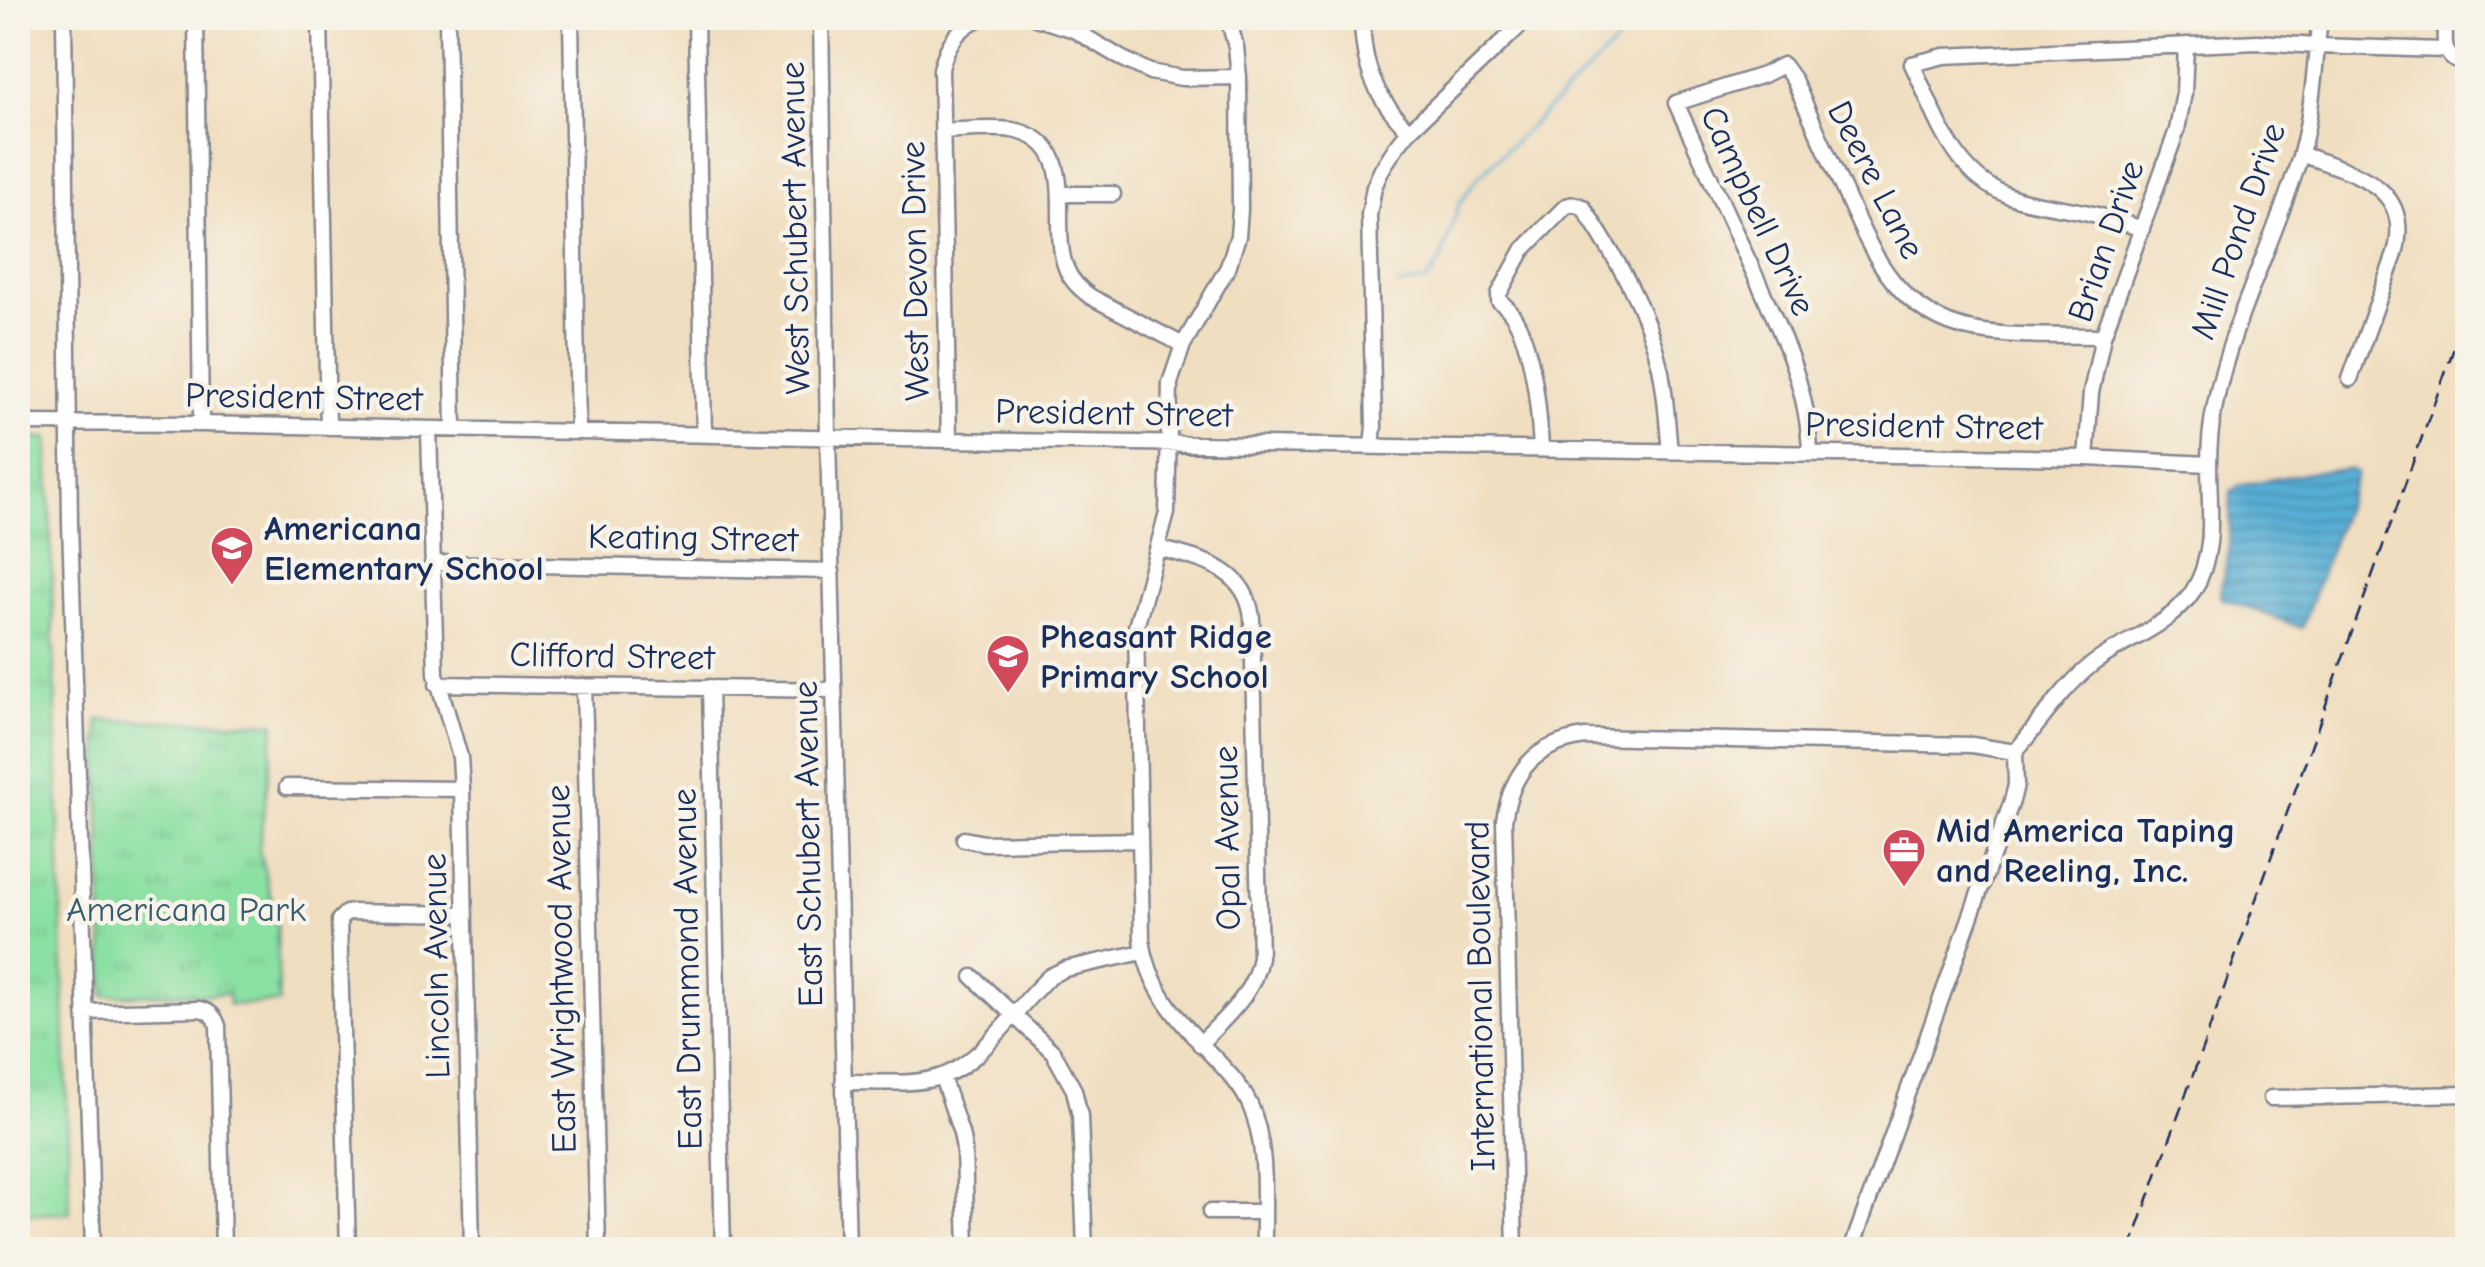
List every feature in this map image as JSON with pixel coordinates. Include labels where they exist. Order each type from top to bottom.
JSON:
[{"type":"street","points":[[64,18],[70,523],[93,1250]]},
{"type":"street","points":[[196,18],[201,424]]},
{"type":"street","points":[[320,18],[328,428]]},
{"type":"street","points":[[447,18],[454,430]]},
{"type":"street","points":[[571,18],[578,432]]},
{"type":"street","points":[[696,18],[704,435]]},
{"type":"street","name":"West Schubert Avenue","points":[[821,18],[828,437]]},
{"type":"street","name":"West Devon Drive","points":[[948,440],[942,70],[950,43],[968,24],[980,18]]},
{"type":"street","points":[[1036,18],[1074,30],[1150,72],[1182,78],[1238,77]]},
{"type":"street","points":[[1228,18],[1236,47],[1238,77],[1238,236],[1228,267],[1183,344],[1170,383],[1167,513],[1136,628],[1139,840],[1144,952],[1152,981],[1166,1005],[1240,1087],[1256,1122],[1262,1156],[1264,1250]]},
{"type":"street","points":[[1362,18],[1363,50],[1370,74],[1385,105],[1409,131]]},
{"type":"street","points":[[1372,446],[1370,215],[1374,187],[1382,168],[1409,131],[1528,18]]},
{"type":"street","name":"Mill Pond Drive","points":[[2015,752],[2069,684],[2100,659],[2181,608],[2207,561],[2214,407],[2224,368],[2300,154],[2320,18]]},
{"type":"street","points":[[2446,18],[2444,50],[2450,59],[2459,62],[2468,58]]},
{"type":"street","points":[[2142,229],[2096,214],[2030,204],[1995,190],[1970,171],[1949,141],[1912,64],[1944,56],[2258,42],[2444,50]]},
{"type":"street","name":"Brian Drive","points":[[2086,458],[2090,394],[2103,336],[2177,130],[2184,94],[2186,44]]},
{"type":"street","name":"Deere Lane","points":[[1783,65],[1794,80],[1877,260],[1917,306],[1971,330],[2103,336]]},
{"type":"street","name":"Campbell Drive","points":[[1783,65],[1676,104],[1789,350],[1804,395],[1810,454]]},
{"type":"street","points":[[942,130],[1002,130],[1025,134],[1043,146],[1054,160],[1060,182],[1062,256],[1074,282],[1091,296],[1183,344]]},
{"type":"street","points":[[2300,154],[2375,184],[2388,196],[2398,221],[2396,254],[2350,379]]},
{"type":"street","points":[[1060,194],[1112,194]]},
{"type":"street","points":[[1541,449],[1531,367],[1512,313],[1499,301],[1499,294],[1523,250],[1566,206],[1574,204],[1583,207],[1640,306],[1666,398],[1670,452]]},
{"type":"street","name":"President Street","points":[[18,424],[201,424],[2086,458],[2209,464]]},
{"type":"street","points":[[429,430],[437,684]]},
{"type":"street","name":"East Schubert Avenue","points":[[828,437],[848,1250]]},
{"type":"street","name":"Opal Avenue","points":[[1158,548],[1228,573],[1242,584],[1250,600],[1252,618],[1260,957],[1257,977],[1247,994],[1200,1044]]},
{"type":"street","name":"Keating Street","points":[[432,563],[832,571]]},
{"type":"street","name":"Clifford Street","points":[[437,684],[834,690]]},
{"type":"street","name":"Lincoln Avenue","points":[[437,684],[460,757],[462,789],[472,1250]]},
{"type":"street","name":"East Wrightwood Avenue","points":[[584,686],[598,1250]]},
{"type":"street","name":"East Drummond Avenue","points":[[710,688],[723,1250]]},
{"type":"street","name":"International Boulevard","points":[[1515,1250],[1504,820],[1516,778],[1533,756],[1554,744],[1586,737],[1972,745],[2015,752]]},
{"type":"street","points":[[1851,1250],[2012,801],[2016,786],[2015,752]]},
{"type":"street","points":[[288,787],[462,789]]},
{"type":"street","points":[[964,839],[984,843],[1139,840]]},
{"type":"street","points":[[348,1250],[339,925],[342,916],[351,912],[465,914]]},
{"type":"street","points":[[843,1082],[919,1081],[942,1076],[975,1056],[1050,976],[1065,968],[1144,952]]},
{"type":"street","points":[[974,978],[1053,1052],[1074,1090],[1080,1116],[1085,1250]]},
{"type":"street","points":[[86,1012],[200,1009],[212,1014],[218,1026],[223,1250]]},
{"type":"street","points":[[942,1076],[962,1133],[967,1250]]},
{"type":"street","points":[[2272,1098],[2468,1094]]},
{"type":"street","points":[[1210,1212],[1263,1212]]},
{"type":"green space","points":[[18,438],[48,438],[70,1213],[18,1215]]},
{"type":"green space","name":"Americana Park","points":[[98,720],[275,723],[259,849],[277,922],[279,1003],[229,1005],[228,994],[104,996]]},
{"type":"water","points":[[2350,469],[2357,473],[2302,628],[2221,598],[2229,550],[2231,492],[2238,486],[2304,473]]},
{"type":"waterway","points":[[1398,286],[1427,281],[1441,260],[1459,204],[1478,177],[1642,18]]},
{"type":"railway","points":[[2130,1250],[2468,309]]},
{"type":"place","name":"Americana Elementary School","points":[[232,586]]},
{"type":"place","name":"Pheasant Ridge Primary School","points":[[1008,694]]},
{"type":"place","name":"Mid America Taping and Reeling, Inc.","points":[[1904,888]]}]
